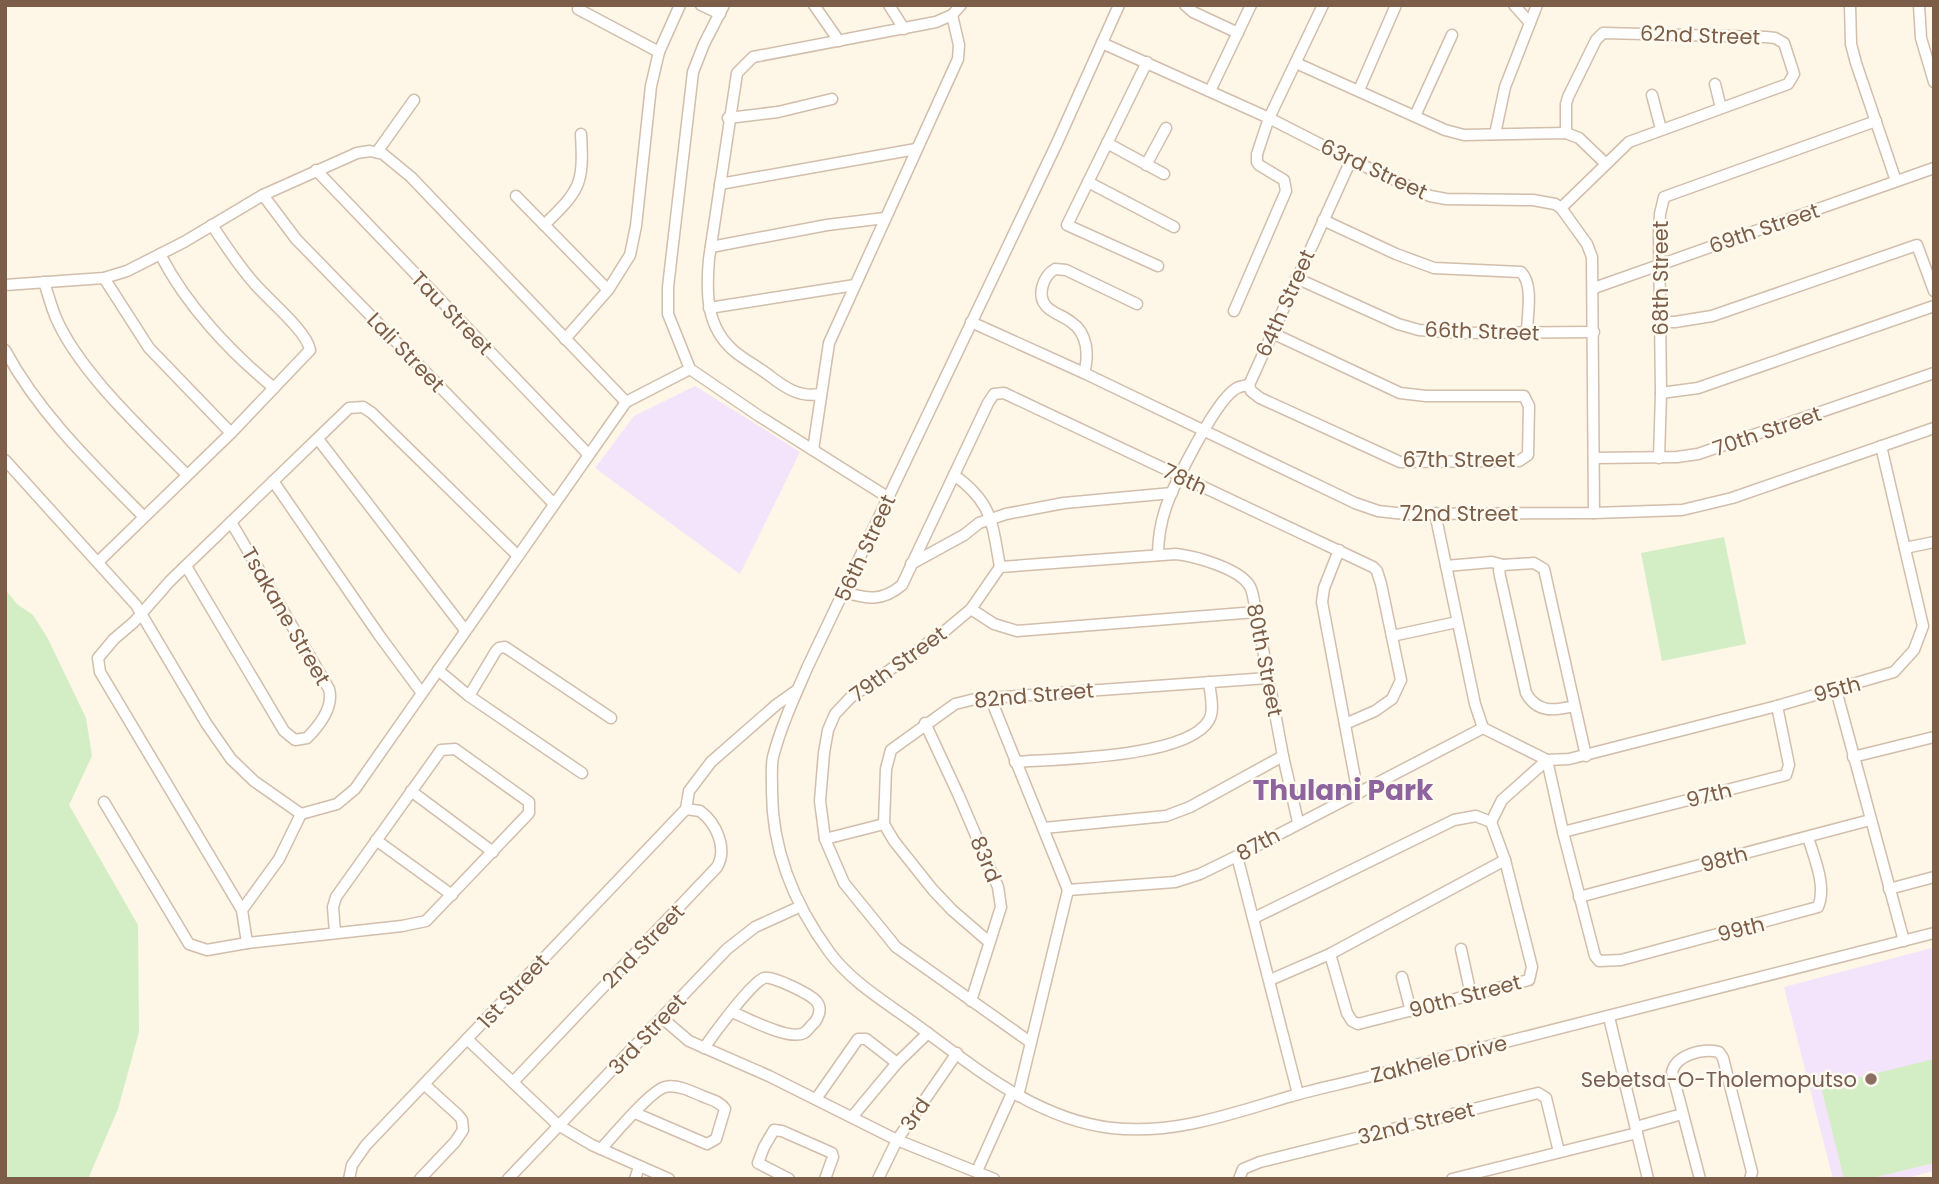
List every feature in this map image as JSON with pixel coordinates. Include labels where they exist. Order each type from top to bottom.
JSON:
[{"type":"street","points":[[565,339],[608,290],[626,263],[634,236],[651,86],[659,52],[680,5]]},
{"type":"street","points":[[701,5],[722,9],[693,72],[666,300],[668,314],[690,369],[889,498]]},
{"type":"street","points":[[814,5],[839,41]]},
{"type":"street","points":[[889,5],[904,29]]},
{"type":"street","points":[[820,394],[800,393],[780,385],[733,350],[720,337],[709,308],[707,284],[710,247],[734,81],[737,73],[753,57],[936,22],[953,15],[961,5]]},
{"type":"street","name":"56th Street","points":[[957,1053],[849,973],[831,954],[800,907],[778,847],[772,794],[772,761],[797,690],[1057,143],[1119,5]]},
{"type":"street","points":[[1185,5],[1193,12],[1238,33]]},
{"type":"street","points":[[1210,91],[1251,5]]},
{"type":"street","points":[[1234,311],[1286,191],[1284,180],[1257,162],[1269,118],[1323,5]]},
{"type":"street","points":[[1359,90],[1396,5]]},
{"type":"street","points":[[1514,5],[1530,23]]},
{"type":"street","points":[[1496,134],[1505,87],[1537,5]]},
{"type":"street","points":[[1850,5],[1851,44],[1896,181]]},
{"type":"street","points":[[1919,5],[1921,38],[1934,82]]},
{"type":"street","points":[[578,9],[659,52]]},
{"type":"street","points":[[813,450],[829,343],[958,59],[959,45],[953,15]]},
{"type":"street","name":"62nd Street","points":[[1561,208],[1629,142],[1788,84],[1794,74],[1783,41],[1766,37],[1607,32],[1599,35],[1568,97],[1566,133]]},
{"type":"street","points":[[1415,116],[1452,35]]},
{"type":"street","name":"63rd Street","points":[[1102,43],[1437,198],[1533,200],[1548,202],[1561,208]]},
{"type":"street","points":[[1147,62],[1067,225],[1158,266]]},
{"type":"street","points":[[1296,63],[1455,133],[1566,133],[1579,138],[1605,163]]},
{"type":"street","points":[[1715,84],[1721,108]]},
{"type":"street","points":[[1652,95],[1661,129]]},
{"type":"street","points":[[728,118],[771,113],[832,99]]},
{"type":"street","points":[[377,152],[414,100]]},
{"type":"street","name":"68th Street","points":[[1659,458],[1659,265],[1660,214],[1664,197],[1876,121]]},
{"type":"street","points":[[1146,165],[1166,128]]},
{"type":"street","points":[[544,225],[571,199],[577,189],[582,165],[581,134]]},
{"type":"street","points":[[1107,143],[1164,174]]},
{"type":"street","points":[[720,184],[916,149]]},
{"type":"street","points":[[5,285],[104,278],[127,271],[263,195],[357,153],[377,152],[394,161],[402,169],[626,402]]},
{"type":"street","name":"64th Street","points":[[1249,385],[1351,160]]},
{"type":"street","name":"69th Street","points":[[1594,288],[1934,168]]},
{"type":"street","name":"Tau Street","points":[[316,170],[588,454]]},
{"type":"street","points":[[1088,183],[1174,227]]},
{"type":"street","name":"Lali Street","points":[[263,195],[296,239],[554,504]]},
{"type":"street","points":[[516,196],[608,290]]},
{"type":"street","points":[[1561,208],[1590,251],[1594,288],[1594,513]]},
{"type":"street","points":[[710,247],[827,225],[886,218]]},
{"type":"street","points":[[1323,220],[1396,254],[1434,268],[1521,272],[1528,288],[1527,333]]},
{"type":"street","points":[[98,562],[231,433],[309,352],[309,342],[302,332],[244,272],[212,225]]},
{"type":"street","points":[[1659,322],[1713,316],[1917,245],[1934,291]]},
{"type":"street","points":[[160,254],[202,315],[248,365],[274,388]]},
{"type":"street","points":[[1084,373],[1087,352],[1078,328],[1048,308],[1042,300],[1042,289],[1047,275],[1055,269],[1066,270],[1138,304]]},
{"type":"street","points":[[104,278],[149,348],[231,433]]},
{"type":"street","name":"66th Street","points":[[1296,278],[1406,327],[1438,332],[1594,332]]},
{"type":"street","points":[[44,282],[57,320],[86,364],[119,405],[186,474]]},
{"type":"street","points":[[709,308],[855,285]]},
{"type":"street","points":[[1661,393],[1698,388],[1934,306]]},
{"type":"street","name":"72nd Street","points":[[971,322],[1367,507],[1405,514],[1675,511],[1702,506],[1934,428]]},
{"type":"street","name":"67th Street","points":[[1249,385],[1251,391],[1260,398],[1400,462],[1519,461],[1528,455],[1529,407],[1524,396],[1426,396],[1400,393],[1272,333]]},
{"type":"street","points":[[5,350],[44,410],[76,449],[144,517]]},
{"type":"street","points":[[242,910],[279,859],[301,814],[337,804],[349,796],[370,770],[421,692],[626,402],[690,369]]},
{"type":"street","name":"70th Street","points":[[1594,458],[1690,456],[1934,373]]},
{"type":"street","points":[[1158,555],[1160,531],[1179,477],[1231,391],[1249,385]]},
{"type":"street","name":"78th","points":[[844,592],[876,599],[887,596],[902,585],[988,403],[994,394],[1000,393],[1363,561],[1377,571],[1400,673],[1399,688],[1384,705],[1345,724]]},
{"type":"street","points":[[247,943],[242,910],[98,667],[97,658],[186,566],[336,419],[353,407],[367,409],[517,555]]},
{"type":"street","points":[[318,439],[466,630]]},
{"type":"street","name":"95th","points":[[1547,760],[1586,756],[1836,690],[1894,672],[1914,650],[1923,626],[1881,446]]},
{"type":"street","points":[[5,460],[143,613],[224,750],[245,774],[301,814]]},
{"type":"street","points":[[954,475],[978,494],[991,519],[1000,567]]},
{"type":"street","points":[[273,481],[421,692]]},
{"type":"street","points":[[911,564],[964,535],[971,527],[1023,510],[1064,503],[1172,493]]},
{"type":"street","points":[[1435,513],[1475,704],[1483,728],[1547,760]]},
{"type":"street","name":"Tsakane Street","points":[[186,566],[284,731],[295,740],[307,738],[329,707],[330,689],[232,522]]},
{"type":"street","points":[[1905,548],[1934,542]]},
{"type":"street","points":[[1339,550],[1324,588],[1322,602],[1358,794]]},
{"type":"street","name":"80th Street","points":[[1000,567],[1158,555],[1195,556],[1249,584],[1298,822]]},
{"type":"street","points":[[1446,566],[1492,562],[1503,565],[1534,563],[1544,569],[1586,756]]},
{"type":"street","points":[[1503,565],[1499,570],[1500,576],[1529,699],[1541,708],[1549,710],[1574,706]]},
{"type":"street","name":"79th Street","points":[[1000,567],[971,609],[946,630],[850,698],[835,714],[826,741],[821,780],[821,819],[825,839],[844,883],[896,947],[1030,1042]]},
{"type":"street","points":[[971,609],[994,624],[1017,631],[1256,612]]},
{"type":"street","points":[[1392,635],[1457,622]]},
{"type":"street","points":[[469,696],[496,651],[505,647],[611,718]]},
{"type":"street","points":[[438,670],[469,696],[582,773]]},
{"type":"street","name":"82nd Street","points":[[884,824],[888,754],[925,723],[955,704],[990,697],[1268,678]]},
{"type":"street","points":[[1015,762],[1139,752],[1174,742],[1198,731],[1209,721],[1209,682]]},
{"type":"street","points":[[686,809],[689,791],[711,762],[797,690]]},
{"type":"street","points":[[1836,690],[1904,941]]},
{"type":"street","points":[[977,1171],[1015,1094],[1068,890],[990,697]]},
{"type":"street","name":"97th","points":[[1563,832],[1786,775],[1789,765],[1777,706]]},
{"type":"street","name":"83rd","points":[[925,723],[960,796],[998,887],[1001,907],[971,1001]]},
{"type":"street","name":"87th","points":[[1068,890],[1175,882],[1200,874],[1483,728]]},
{"type":"street","points":[[1853,757],[1934,737]]},
{"type":"street","points":[[104,802],[189,944],[207,950],[421,923],[434,915],[529,813],[530,805],[525,797],[455,749],[438,752],[335,899],[335,933]]},
{"type":"street","points":[[1044,828],[1166,816],[1190,807],[1283,756]]},
{"type":"street","points":[[1547,760],[1579,897]]},
{"type":"street","points":[[1254,918],[1454,820],[1476,816],[1492,822],[1502,800],[1547,760]]},
{"type":"street","points":[[411,791],[493,852]]},
{"type":"street","name":"1st Street","points":[[349,1179],[357,1156],[686,809]]},
{"type":"street","name":"2nd Street","points":[[514,1081],[717,867],[722,853],[714,825],[700,811],[686,809]]},
{"type":"street","name":"98th","points":[[1579,897],[1870,820]]},
{"type":"street","name":"90th Street","points":[[1330,954],[1347,1013],[1354,1023],[1524,983],[1531,977],[1532,967],[1505,860],[1492,822]]},
{"type":"street","points":[[825,839],[884,824],[894,841],[933,890],[989,942]]},
{"type":"street","name":"99th","points":[[1579,897],[1595,956],[1604,961],[1621,960],[1818,907],[1821,887],[1808,837]]},
{"type":"street","points":[[376,841],[453,895]]},
{"type":"street","points":[[1237,856],[1298,1094]]},
{"type":"street","points":[[1270,980],[1330,954],[1505,860]]},
{"type":"street","points":[[1889,889],[1934,877]]},
{"type":"street","name":"3rd Street","points":[[508,1179],[736,941],[755,927],[800,907]]},
{"type":"street","name":"Zakhele Drive","points":[[957,1053],[1015,1094],[1074,1121],[1137,1129],[1186,1126],[1298,1094],[1934,933]]},
{"type":"street","points":[[1461,949],[1471,995]]},
{"type":"street","points":[[1402,977],[1411,1011]]},
{"type":"street","points":[[704,1048],[732,1012],[757,982],[768,978],[776,979],[811,997],[820,1008],[818,1017],[805,1032],[797,1035],[770,1028],[732,1012]]},
{"type":"street","points":[[1609,1017],[1648,1179]]},
{"type":"street","points":[[662,1018],[689,1041],[898,1140],[994,1179]]},
{"type":"street","points":[[852,1117],[897,1063],[928,1033]]},
{"type":"street","points":[[467,1039],[558,1125],[601,1149],[670,1179]]},
{"type":"street","points":[[816,1099],[858,1040],[866,1039],[897,1063]]},
{"type":"street","points":[[1700,1179],[1672,1072],[1674,1063],[1681,1058],[1712,1050],[1719,1052],[1725,1063],[1752,1172],[1750,1179]]},
{"type":"street","name":"3rd","points":[[878,1179],[898,1140],[957,1053]]},
{"type":"street","points":[[420,1179],[463,1130],[462,1120],[458,1115],[425,1084]]},
{"type":"street","points":[[601,1149],[635,1113],[653,1094],[670,1087],[718,1102],[725,1109],[716,1139],[707,1144],[635,1113]]},
{"type":"street","name":"32nd Street","points":[[1239,1179],[1243,1169],[1260,1162],[1538,1093],[1543,1094],[1549,1106],[1559,1152]]},
{"type":"street","points":[[1452,1179],[1637,1130],[1682,1114]]},
{"type":"street","points":[[789,1179],[759,1164],[758,1158],[774,1130],[830,1152],[833,1157],[825,1179]]},
{"type":"street","points":[[635,1179],[639,1167]]},
{"type":"shaded area","points":[[695,386],[800,452],[740,574],[595,468],[634,416]]},
{"type":"shaded area","name":"Sebetsa-O-Tholemoputso","points":[[1932,948],[1934,1171],[1903,1179],[1833,1179],[1784,987]]},
{"type":"green space","points":[[1724,537],[1746,644],[1662,661],[1641,553]]},
{"type":"green space","points":[[5,589],[17,604],[33,615],[47,637],[86,718],[92,756],[69,805],[138,925],[139,1032],[118,1109],[88,1179],[5,1179]]},
{"type":"green space","points":[[1934,1059],[1934,1163],[1868,1179],[1844,1179],[1821,1087]]},
{"type":"place","name":"Sebetsa-O-Tholemoputso","points":[[1871,1079]]},
{"type":"district","name":"Thulani Park","points":[[1343,790]]}]
